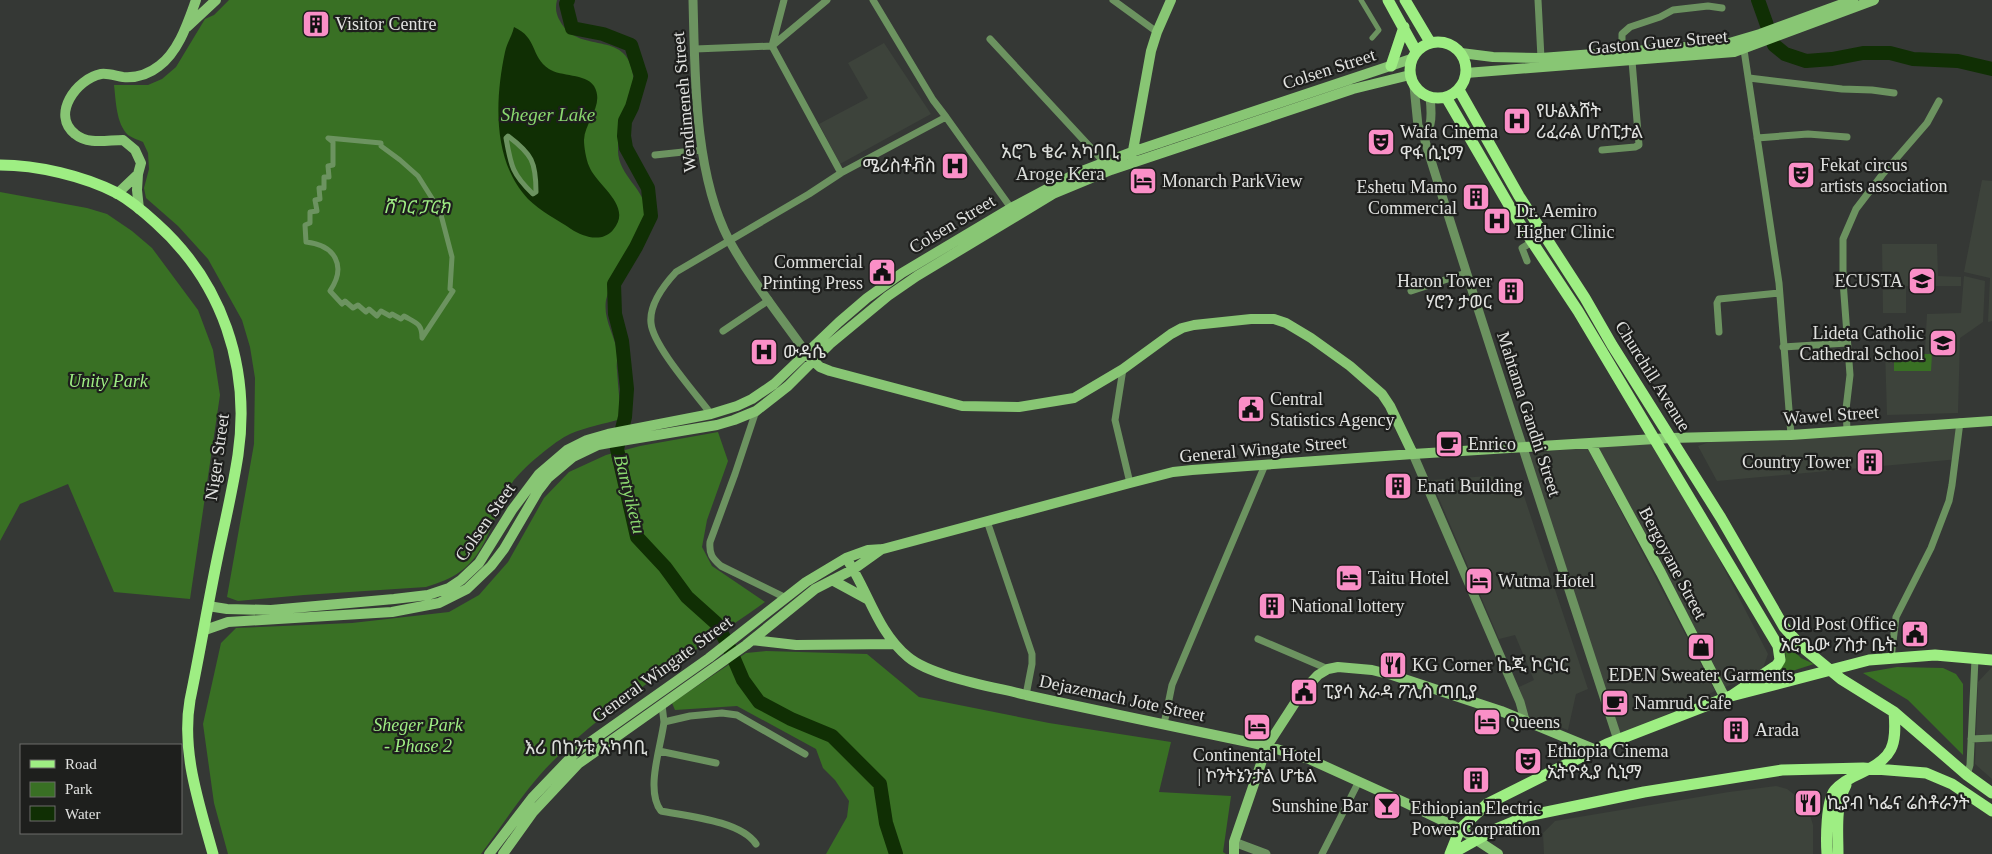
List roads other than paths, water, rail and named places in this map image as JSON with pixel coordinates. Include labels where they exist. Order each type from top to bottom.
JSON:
[{"type":"main road","points":[[185,30],[196,0]]},
{"type":"main road","points":[[139,209],[137,190],[141,163],[136,150],[123,140],[93,141],[78,137],[70,130],[66,122],[66,108],[80,86],[93,77],[101,74],[124,77],[140,76],[157,68],[164,62],[185,30],[216,0]]},
{"type":"main road","points":[[1133,164],[1132,152],[1151,51],[1171,0]]},
{"type":"main road","points":[[1388,0],[1404,27],[1414,55],[1410,75],[1414,86],[1430,98],[1446,97],[1458,90],[1466,73],[1466,66],[1461,53],[1447,43],[1430,42],[1414,55]]},
{"type":"main road","points":[[1405,0],[1430,42]]},
{"type":"main road","name":"Gaston Guez Street","points":[[1466,73],[1635,58],[1724,54],[1744,50],[1762,38],[1853,0]]},
{"type":"main road","name":"Gaston Guez Street","points":[[1777,32],[1874,0]]},
{"type":"main road","points":[[1391,66],[1404,27]]},
{"type":"main road","name":"Gaston Guez Street","points":[[1461,53],[1493,57],[1541,58],[1622,53],[1635,58],[1762,38]]},
{"type":"main road","name":"Colsen Street","points":[[654,424],[711,414],[752,399],[810,358],[839,322],[867,298],[902,273],[1011,208],[1051,190],[1104,162],[1391,66],[1414,55]]},
{"type":"main road","points":[[608,438],[657,435],[734,420],[756,411],[788,386],[810,358],[866,312],[904,284],[1051,190],[1353,89],[1410,75]]},
{"type":"main road","name":"Churchill Avenue","points":[[1458,90],[1519,196],[1585,298],[1612,345],[1735,542],[1784,627],[1800,646],[1841,679],[1894,712],[1967,775],[1992,793]]},
{"type":"main road","name":"Churchill Avenue","points":[[1446,97],[1532,242],[1578,311],[1778,646],[1780,660],[1772,670],[1728,697]]},
{"type":"main road","name":"Niger Street","points":[[0,165],[54,170],[117,194],[139,209],[173,237],[192,260],[215,299],[228,331],[240,383],[241,406],[238,455],[190,700],[186,732],[191,772],[213,854]]},
{"type":"main road","points":[[117,194],[138,174]]},
{"type":"main road","points":[[810,358],[830,371],[962,406],[997,408],[1048,404],[1074,398],[1123,369],[1170,334],[1182,328],[1222,322],[1274,319],[1286,323],[1311,338],[1350,366],[1382,394],[1414,454]]},
{"type":"main road","name":"Wawel Street","points":[[1655,439],[1791,435],[1992,421]]},
{"type":"main road","name":"Colsen Steet","points":[[208,606],[227,609],[271,610],[394,600],[451,592],[480,563],[512,510],[539,474],[568,450],[587,440],[608,438],[654,424]]},
{"type":"main road","name":"General Wingate Street","points":[[489,854],[503,850],[533,812],[578,764],[662,705],[712,662],[738,635],[806,582],[846,558],[868,550],[883,548],[1173,472],[1655,439]]},
{"type":"main road","name":"Bergoyane Street","points":[[1592,444],[1728,697]]},
{"type":"main road","name":"General Wingate Street","points":[[503,850],[532,798],[576,752],[712,662],[749,643],[801,599],[854,569],[883,548]]},
{"type":"main road","name":"Dejazemach Jote Street","points":[[846,558],[854,569],[867,599],[895,644],[917,664],[941,674],[1026,695],[1267,746],[1309,758],[1460,829],[1498,854]]},
{"type":"main road","points":[[832,580],[867,599]]},
{"type":"main road","points":[[205,630],[228,622],[392,612],[439,603],[451,592]]},
{"type":"main road","points":[[749,643],[796,645],[895,644]]},
{"type":"main road","points":[[1450,854],[1460,829],[1487,804],[1618,740],[1728,697],[1869,660],[1935,655],[1992,660]]},
{"type":"main road","points":[[1234,854],[1234,842],[1267,746],[1302,692],[1318,675],[1328,669],[1338,667],[1372,670],[1392,675],[1525,720],[1596,750]]},
{"type":"main road","points":[[1826,854],[1826,826],[1834,790],[1850,777],[1870,768],[1887,757],[1896,736],[1894,712]]},
{"type":"main road","points":[[1450,854],[1527,816],[1644,792],[1782,770],[1870,768],[1926,773],[1952,784],[1992,811]]},
{"type":"main road","points":[[1838,854],[1841,794],[1850,777]]},
{"type":"street","name":"Wendimeneh Street","points":[[693,0],[702,150],[711,193],[729,240],[810,358]]},
{"type":"street","points":[[784,0],[772,46],[841,173]]},
{"type":"street","points":[[695,49],[772,46],[827,0]]},
{"type":"street","points":[[873,0],[933,100],[1011,208]]},
{"type":"street","points":[[1113,0],[1157,32]]},
{"type":"street","points":[[1361,0],[1379,30],[1372,38]]},
{"type":"street","points":[[1538,0],[1541,58]]},
{"type":"street","points":[[1622,53],[1622,34],[1630,27],[1660,17],[1673,10],[1708,6],[1722,8]]},
{"type":"street","points":[[990,39],[1104,162]]},
{"type":"street","points":[[1744,50],[1779,283],[1791,435]]},
{"type":"street","points":[[1602,150],[1639,145],[1635,58]]},
{"type":"street","points":[[1749,78],[1894,93]]},
{"type":"street","name":"Mahtama Gandhi Street","points":[[1414,86],[1418,126],[1424,135],[1466,273],[1618,740]]},
{"type":"street","points":[[1424,135],[1429,126],[1431,116],[1430,98]]},
{"type":"street","points":[[1847,430],[1846,409],[1850,374],[1842,255],[1843,239],[1848,225],[1869,191],[1927,123],[1939,101]]},
{"type":"street","points":[[711,414],[662,349],[653,332],[650,322],[657,298],[663,286],[676,272],[809,194],[841,173],[946,117]]},
{"type":"street","points":[[1757,138],[1802,134],[1847,138]]},
{"type":"street","points":[[508,136],[523,147],[531,158],[536,172],[536,192],[533,194],[518,179],[511,166],[506,138],[508,136]]},
{"type":"street","points":[[328,138],[381,143],[381,146],[418,176],[440,211],[452,257],[450,289],[453,291],[422,338],[422,329],[419,325],[404,316],[402,319],[381,311],[377,316],[369,309],[366,312],[358,305],[353,308],[345,301],[342,304],[330,291],[336,283],[338,275],[334,256],[327,247],[306,242],[305,225],[310,224],[310,212],[316,211],[315,200],[320,199],[319,188],[324,188],[324,177],[329,177],[328,166],[333,165],[333,142],[328,138]]},
{"type":"street","points":[[655,155],[702,150]]},
{"type":"street","points":[[1527,261],[1522,248],[1532,242]]},
{"type":"street","points":[[1411,290],[1466,273]]},
{"type":"street","points":[[1719,332],[1717,303],[1719,299],[1779,293]]},
{"type":"street","points":[[723,331],[769,300]]},
{"type":"street","points":[[1783,347],[1847,343]]},
{"type":"street","points":[[1123,369],[1115,420],[1130,483]]},
{"type":"street","points":[[756,411],[710,542],[709,550],[712,558],[721,566],[786,598]]},
{"type":"street","points":[[1891,658],[1896,617],[1930,548],[1948,501],[1952,485],[1960,422]]},
{"type":"street","points":[[1414,454],[1520,702],[1525,720]]},
{"type":"street","points":[[1164,724],[1172,686],[1265,465]]},
{"type":"street","points":[[987,521],[1032,654],[1026,695]]},
{"type":"street","points":[[1258,640],[1328,669]]},
{"type":"street","points":[[1967,775],[1970,765],[1972,739],[1975,659]]},
{"type":"street","points":[[662,705],[664,722],[655,772],[654,793],[656,804],[661,811],[728,825],[752,837],[756,844]]},
{"type":"street","points":[[664,722],[698,715],[722,713],[737,715],[804,754]]},
{"type":"street","points":[[1972,739],[1992,738]]},
{"type":"street","points":[[659,751],[716,763]]},
{"type":"street","points":[[1322,854],[1359,782]]},
{"type":"street","points":[[1234,842],[1266,854]]},
{"type":"water","name":"Sheger Lake","points":[[514,27],[527,36],[543,64],[549,69],[585,79],[594,86],[597,100],[585,133],[585,153],[593,173],[612,196],[619,213],[618,221],[609,234],[598,238],[581,234],[571,229],[528,199],[516,184],[508,167],[502,148],[498,109],[505,52]],"holes":[[[508,136],[531,159],[536,192],[533,194],[511,166]]]},
{"type":"waterway","name":"Bantyiketu","points":[[568,0],[566,4],[572,28],[603,34],[631,45],[641,76],[632,107],[625,121],[624,136],[626,148],[648,188],[651,216],[636,247],[614,284],[615,314],[622,341],[627,389],[625,417],[617,449],[637,537],[665,567],[687,597],[716,623],[743,680],[759,702],[791,719],[832,736],[880,784],[886,823],[896,854]]},
{"type":"waterway","points":[[1758,0],[1774,45],[1785,54],[1806,61],[1832,59],[1863,53],[1890,53],[1913,59],[1958,61],[1992,69]]},
{"type":"place","name":"Visitor Centre","points":[[316,24]]},
{"type":"place","name":"የሁልእሸት ሪፈራል ሆስፒታል","points":[[1517,121]]},
{"type":"place","name":"Wafa Cinema ዋፋ ሲኒማ","points":[[1381,142]]},
{"type":"place","name":"ሜሪስቶቭስ","points":[[955,166]]},
{"type":"place","name":"Fekat circus artists association","points":[[1801,175]]},
{"type":"place","name":"Monarch ParkView","points":[[1143,181]]},
{"type":"place","name":"Eshetu Mamo Commercial","points":[[1476,197]]},
{"type":"place","name":"Dr. Aemiro Higher Clinic","points":[[1497,221]]},
{"type":"place","name":"Commercial Printing Press","points":[[882,272]]},
{"type":"place","name":"ECUSTA","points":[[1922,281]]},
{"type":"place","name":"Haron Tower ሃሮን ታወር","points":[[1511,291]]},
{"type":"place","name":"Lideta Catholic Cathedral School","points":[[1943,343]]},
{"type":"place","name":"ውዳሴ","points":[[764,352]]},
{"type":"place","name":"Central Statistics Agency","points":[[1251,409]]},
{"type":"place","name":"Enrico","points":[[1449,444]]},
{"type":"place","name":"Country Tower","points":[[1870,462]]},
{"type":"place","name":"Enati Building","points":[[1398,486]]},
{"type":"place","name":"Taitu Hotel","points":[[1349,578]]},
{"type":"place","name":"Wutma Hotel","points":[[1479,581]]},
{"type":"place","name":"National lottery","points":[[1272,606]]},
{"type":"place","name":"Old Post Office አሮጌው ፖስታ ቤት","points":[[1915,634]]},
{"type":"place","name":"EDEN Sweater Garments","points":[[1701,647]]},
{"type":"place","name":"KG Corner ኬጂ ኮርነር","points":[[1393,665]]},
{"type":"place","name":"ፒያሳ አራዳ ፖሊስ ጣቢያ","points":[[1304,692]]},
{"type":"place","name":"Namrud Cafe","points":[[1615,703]]},
{"type":"place","name":"Queens","points":[[1487,722]]},
{"type":"place","name":"Continental Hotel | ኮንትኔንታል ሆቴል","points":[[1257,727]]},
{"type":"place","name":"Arada","points":[[1736,730]]},
{"type":"place","name":"Ethiopia Cinema ኢትዮጲያ ሲኒማ","points":[[1528,761]]},
{"type":"place","name":"Ethiopian Electric Power Corpration","points":[[1476,780]]},
{"type":"place","name":"ኪያብ ካፌና ሬስቶራንት","points":[[1808,803]]},
{"type":"place","name":"Sunshine Bar","points":[[1387,806]]},
{"type":"district","name":"አሮጌ ቄራ አካባቢ Aroge Kera","points":[[1060,162]]},
{"type":"district","name":"እሪ በከንቱ አካባቢ","points":[[586,747]]},
{"type":"park label","name":"ሸገር ፓርክ","points":[[417,207]]},
{"type":"park label","name":"Unity Park","points":[[108,381]]},
{"type":"park label","name":"Sheger Park - Phase 2","points":[[418,735]]}]
